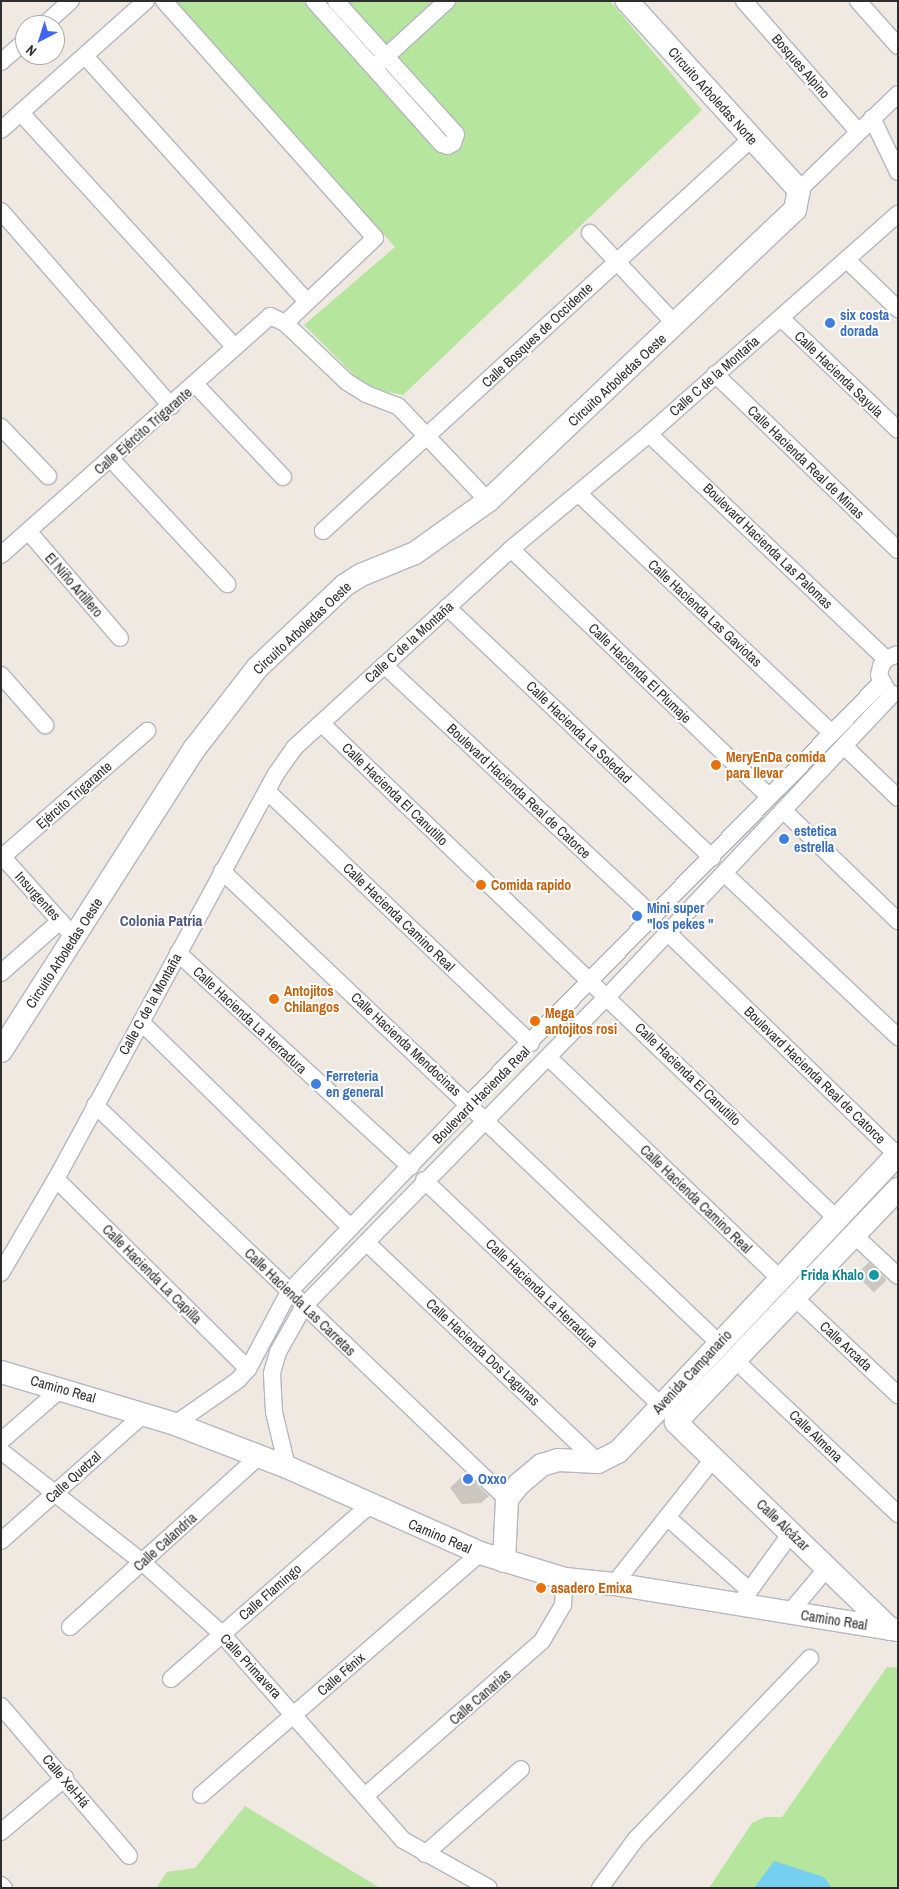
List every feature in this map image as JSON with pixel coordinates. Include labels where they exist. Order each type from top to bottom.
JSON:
[{"type":"street","points":[[55,15],[71,1]]},
{"type":"street","points":[[1,130],[146,1]]},
{"type":"street","points":[[164,1],[375,238],[285,322],[347,382],[366,394],[377,396],[398,406],[488,501]]},
{"type":"street","points":[[314,1],[380,63],[456,134],[453,143],[448,146],[442,144],[380,63],[336,1]]},
{"type":"street","points":[[380,63],[447,1]]},
{"type":"street","name":"Circuito Arboledas Norte","points":[[627,1],[799,190]]},
{"type":"street","name":"Bosques Alpino","points":[[744,1],[858,131]]},
{"type":"street","points":[[858,1],[898,46]]},
{"type":"street","points":[[1,62],[15,50]]},
{"type":"street","points":[[85,56],[307,302]]},
{"type":"street","points":[[799,190],[898,94]]},
{"type":"street","points":[[21,113],[235,347]]},
{"type":"street","points":[[872,118],[898,172]]},
{"type":"street","name":"Calle Bosques de Occidente","points":[[323,531],[751,138]]},
{"type":"street","name":"Circuito Arboledas Oeste","points":[[1,1051],[67,929],[195,748],[258,668],[345,585],[361,575],[415,553],[488,501],[785,221],[795,210],[799,190]]},
{"type":"street","points":[[1,211],[171,406]]},
{"type":"street","name":"Calle C de la Montaña","points":[[1,1273],[56,1179],[222,871],[267,791],[294,748],[511,549],[649,434],[898,214]]},
{"type":"street","points":[[590,233],[676,325]]},
{"type":"street","points":[[848,260],[898,308]]},
{"type":"street","name":"Calle Ejército Trigarante","points":[[1,555],[171,406],[270,316],[285,322]]},
{"type":"street","name":"Calle Hacienda Sayula","points":[[781,318],[898,430]]},
{"type":"street","name":"Calle Hacienda Real de Minas","points":[[715,374],[898,550]]},
{"type":"street","points":[[195,384],[283,477]]},
{"type":"street","points":[[1,426],[48,476]]},
{"type":"street","name":"Boulevard Hacienda Las Palomas","points":[[649,434],[892,656]]},
{"type":"street","points":[[111,459],[226,584]]},
{"type":"street","name":"Calle Hacienda Las Gaviotas","points":[[579,494],[832,733]]},
{"type":"street","name":"El Niño Artillero","points":[[28,531],[120,638]]},
{"type":"street","name":"Calle Hacienda El Plumaje","points":[[511,549],[769,796]]},
{"type":"street","name":"Calle Hacienda La Soledad","points":[[447,607],[712,858]]},
{"type":"street","points":[[891,691],[881,666],[892,656]]},
{"type":"street","name":"Boulevard Hacienda Real de Catorce","points":[[384,665],[654,916]]},
{"type":"street","points":[[1,675],[45,725]]},
{"type":"street","name":"Boulevard Hacienda Real","points":[[175,1424],[238,1380],[248,1369],[289,1292],[469,1104],[592,981],[832,733],[891,691]]},
{"type":"street","name":"Boulevard Hacienda Real","points":[[287,1467],[274,1412],[272,1373],[278,1352],[304,1306],[367,1243],[424,1180],[548,1057],[725,874],[844,746],[891,691]]},
{"type":"street","name":"Calle Hacienda El Canutillo","points":[[321,723],[608,996],[836,1218]]},
{"type":"street","name":"Ejército Trigarante","points":[[2,857],[147,732]]},
{"type":"street","points":[[844,746],[898,798]]},
{"type":"street","name":"Calle Hacienda Camino Real","points":[[267,791],[531,1043]]},
{"type":"street","points":[[783,810],[898,921]]},
{"type":"street","name":"Insurgentes","points":[[2,857],[67,929]]},
{"type":"street","name":"Calle Hacienda Mendocinas","points":[[222,871],[485,1119],[726,1351]]},
{"type":"street","points":[[725,874],[898,1037]]},
{"type":"street","points":[[1,973],[67,929]]},
{"type":"street","name":"Boulevard Hacienda Real de Catorce","points":[[667,932],[898,1154]]},
{"type":"street","name":"Calle Hacienda La Herradura","points":[[178,953],[410,1167]]},
{"type":"street","points":[[140,1022],[351,1228]]},
{"type":"street","name":"Calle Hacienda Camino Real","points":[[548,1057],[779,1278]]},
{"type":"street","name":"Calle Hacienda Las Carretas","points":[[95,1105],[507,1499]]},
{"type":"street","name":"Avenida Campanario","points":[[676,1422],[779,1278],[898,1154]]},
{"type":"street","name":"Calle Hacienda La Capilla","points":[[56,1179],[248,1369]]},
{"type":"street","name":"Calle Hacienda La Herradura","points":[[424,1180],[660,1405]]},
{"type":"street","name":"Avenida Campanario","points":[[598,1462],[618,1452],[660,1405],[794,1297],[898,1189]]},
{"type":"street","points":[[854,1235],[898,1276]]},
{"type":"street","name":"Calle Hacienda Dos Lagunas","points":[[367,1243],[598,1462]]},
{"type":"street","name":"Calle Arcada","points":[[794,1297],[898,1395]]},
{"type":"street","name":"Calle Almena","points":[[726,1351],[898,1514]]},
{"type":"street","name":"Camino Real","points":[[1,1372],[62,1388],[175,1424],[287,1467],[480,1553],[565,1580],[744,1597],[790,1612],[894,1629]]},
{"type":"street","points":[[1,1442],[62,1388]]},
{"type":"street","name":"Calle Quetzal","points":[[1,1541],[145,1413]]},
{"type":"street","name":"Calle Alcázar","points":[[676,1422],[827,1568],[894,1629]]},
{"type":"street","name":"Calle Primavera","points":[[1,1451],[53,1495],[142,1562],[222,1634],[295,1714],[404,1840],[425,1854],[489,1888]]},
{"type":"street","name":"Calle Calandria","points":[[70,1627],[259,1456]]},
{"type":"street","points":[[614,1584],[714,1458]]},
{"type":"street","points":[[504,1561],[507,1499],[530,1473],[542,1465],[558,1460],[598,1462]]},
{"type":"street","name":"Calle Flamingo","points":[[171,1679],[370,1505]]},
{"type":"street","points":[[667,1517],[744,1597],[791,1533]]},
{"type":"street","name":"Calle Fénix","points":[[201,1795],[480,1553]]},
{"type":"street","points":[[790,1612],[827,1568]]},
{"type":"street","name":"Calle Canarias","points":[[366,1796],[542,1641],[563,1605],[565,1580]]},
{"type":"street","points":[[600,1888],[636,1839],[810,1658]]},
{"type":"street","name":"Calle Xel-Há","points":[[1,1706],[65,1778],[129,1856]]},
{"type":"street","points":[[425,1854],[521,1769]]},
{"type":"street","points":[[1,1832],[65,1778]]},
{"type":"street","points":[[1,1885],[4,1888]]},
{"type":"green space","points":[[176,1],[610,1],[702,110],[403,395],[367,388],[304,325],[395,247]]},
{"type":"green space","points":[[887,1667],[898,1668],[898,1888],[709,1888],[752,1823],[765,1817],[782,1817]]},
{"type":"green space","points":[[245,1806],[380,1888],[156,1888],[167,1872],[195,1868]]},
{"type":"water","points":[[774,1861],[824,1877],[832,1888],[754,1888]]},
{"type":"building","name":"Frida Khalo","points":[[869,1262],[887,1280],[874,1292],[856,1275]]},
{"type":"building","name":"Oxxo","points":[[465,1473],[489,1496],[481,1503],[462,1504],[450,1488]]},
{"type":"place","name":"six costa dorada","points":[[830,323]]},
{"type":"place","name":"MeryEnDa comida para llevar","points":[[716,765]]},
{"type":"place","name":"estetica estrella","points":[[784,839]]},
{"type":"place","name":"Comida rapido","points":[[481,885]]},
{"type":"place","name":"Mini super \"los pekes \"","points":[[637,916]]},
{"type":"place","name":"Antojitos Chilangos","points":[[274,999]]},
{"type":"place","name":"Mega antojitos rosi","points":[[535,1021]]},
{"type":"place","name":"Ferreteria en general","points":[[316,1084]]},
{"type":"place","name":"Frida Khalo","points":[[874,1275]]},
{"type":"place","name":"Oxxo","points":[[468,1479]]},
{"type":"place","name":"asadero Emixa","points":[[541,1588]]},
{"type":"district","name":"Colonia Patria","points":[[161,921]]}]
